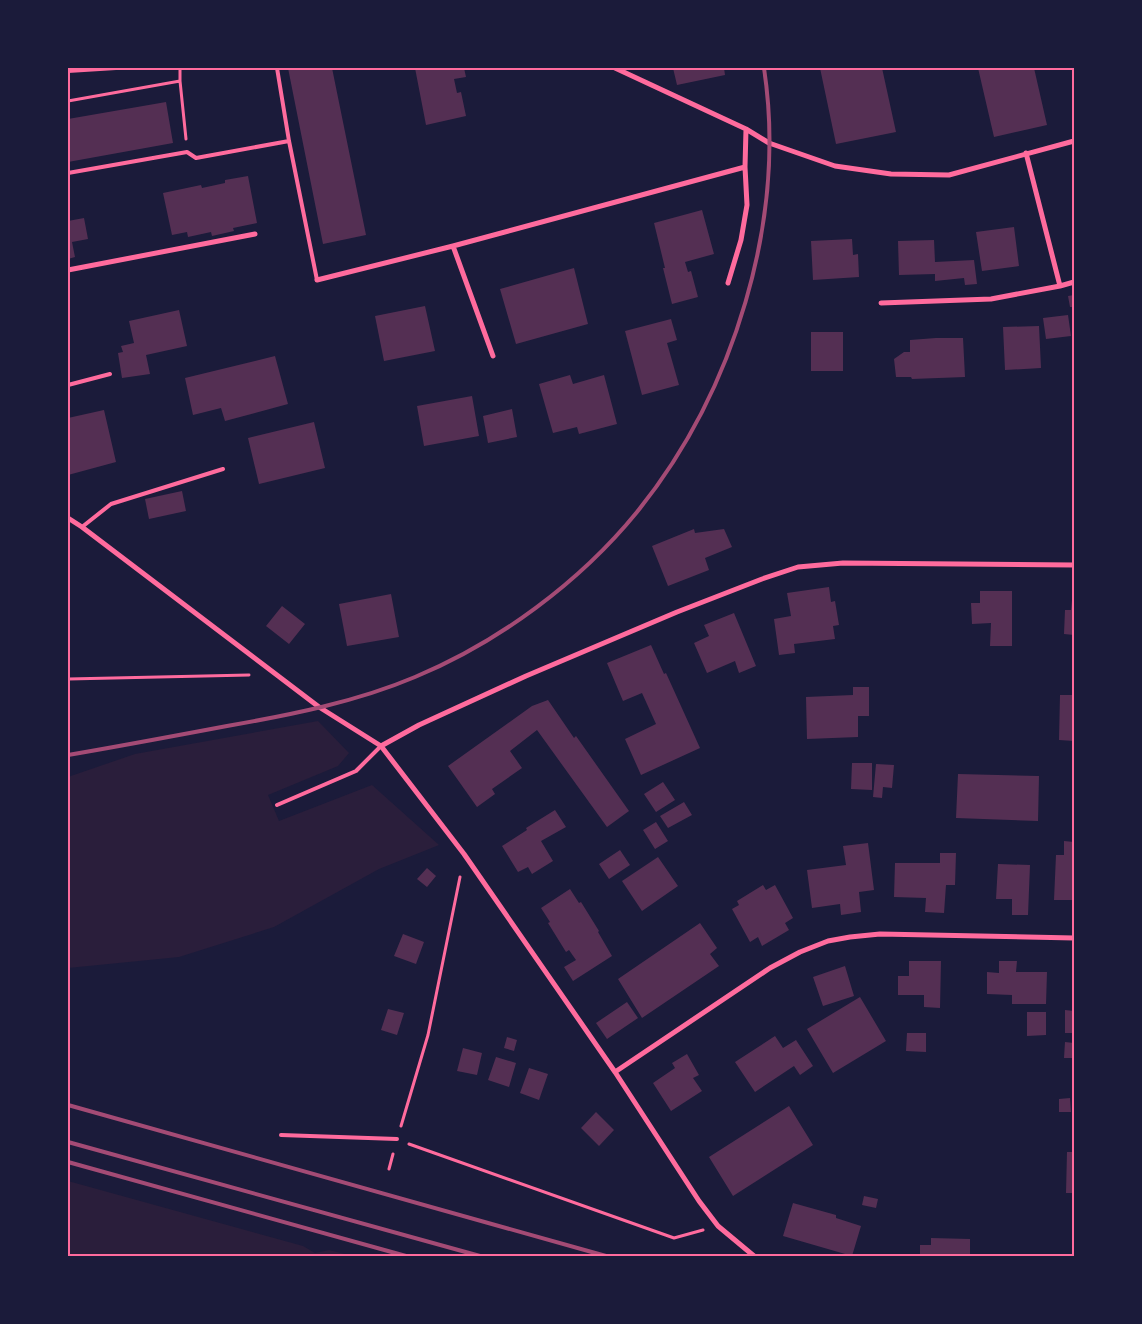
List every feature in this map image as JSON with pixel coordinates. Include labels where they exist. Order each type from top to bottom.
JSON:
[{"type":"street","points":[[614,68],[746,129],[757,137],[784,149],[834,166],[890,174],[949,175],[1026,153],[1074,142]]},
{"type":"street","points":[[728,283],[741,240],[747,205],[746,129]]},
{"type":"street","points":[[1026,153],[1060,286]]},
{"type":"street","points":[[317,280],[453,246],[745,167]]},
{"type":"street","points":[[68,270],[255,234]]},
{"type":"street","points":[[453,246],[492,356]]},
{"type":"street","points":[[881,303],[991,299],[1074,282]]},
{"type":"street","points":[[68,518],[333,717],[381,746],[464,854],[615,1072],[699,1201],[718,1226],[754,1256]]},
{"type":"street","points":[[381,746],[419,724],[526,676],[677,612],[798,567],[843,563],[1074,565]]},
{"type":"street","points":[[615,1072],[770,968],[800,952],[828,941],[880,934],[1074,938]]},
{"type":"lane","points":[[68,70],[116,68]]},
{"type":"lane","points":[[277,68],[289,141],[317,280]]},
{"type":"lane","points":[[68,173],[188,152],[196,158],[289,141]]},
{"type":"lane","points":[[68,385],[110,374]]},
{"type":"lane","points":[[82,527],[111,504],[223,468]]},
{"type":"lane","points":[[277,805],[356,771],[381,746]]},
{"type":"lane","points":[[280,1135],[397,1139]]},
{"type":"path","points":[[180,68],[188,152]]},
{"type":"path","points":[[68,101],[180,81]]},
{"type":"path","points":[[68,679],[276,674]]},
{"type":"path","points":[[389,1169],[428,1035],[464,854]]},
{"type":"path","points":[[397,1139],[674,1238],[718,1226]]},
{"type":"shaded area","points":[[318,721],[349,753],[338,766],[268,795],[279,821],[372,785],[439,845],[379,869],[274,927],[179,957],[68,968],[68,777],[135,754]]},
{"type":"shaded area","points":[[68,1181],[303,1246],[315,1253],[329,1250],[353,1256],[68,1256]]},
{"type":"building","points":[[288,68],[332,68],[366,235],[323,244]]},
{"type":"building","points":[[415,68],[464,68],[466,77],[454,79],[457,93],[461,92],[466,116],[426,125]]},
{"type":"building","points":[[673,68],[724,68],[725,75],[677,85]]},
{"type":"building","points":[[820,68],[882,68],[896,132],[836,144]]},
{"type":"building","points":[[978,68],[1034,68],[1047,125],[994,137]]},
{"type":"building","points":[[166,102],[173,143],[68,162],[68,119]]},
{"type":"building","points":[[248,176],[257,223],[233,228],[234,231],[212,236],[211,232],[188,237],[187,232],[172,235],[163,193],[201,185],[202,188],[225,183],[225,180]]},
{"type":"building","points":[[702,210],[714,254],[685,262],[688,272],[691,271],[698,297],[672,304],[654,223]]},
{"type":"building","points":[[84,218],[88,239],[72,242],[75,257],[68,259],[68,221]]},
{"type":"building","points":[[1014,227],[1019,266],[982,271],[976,232]]},
{"type":"building","points":[[852,239],[853,255],[858,254],[859,277],[813,280],[811,241]]},
{"type":"building","points":[[934,240],[935,262],[974,260],[977,284],[965,285],[964,278],[935,281],[935,274],[899,275],[898,241]]},
{"type":"building","points":[[574,268],[588,324],[516,344],[500,289]]},
{"type":"building","points":[[1074,295],[1074,307],[1070,307],[1068,296]]},
{"type":"building","points":[[425,306],[435,351],[384,361],[375,316]]},
{"type":"building","points":[[179,310],[187,346],[146,355],[150,374],[122,378],[118,353],[123,352],[121,346],[134,343],[129,321]]},
{"type":"building","points":[[1068,315],[1071,336],[1046,339],[1043,318]]},
{"type":"building","points":[[671,319],[677,340],[667,343],[679,385],[642,395],[625,331]]},
{"type":"building","points":[[1039,326],[1041,368],[1005,370],[1003,327]]},
{"type":"building","points":[[811,332],[843,332],[843,371],[811,371]]},
{"type":"building","points":[[963,338],[965,377],[912,379],[911,377],[896,377],[894,359],[904,352],[910,352],[910,340]]},
{"type":"building","points":[[275,356],[288,404],[225,421],[221,408],[193,415],[185,378]]},
{"type":"building","points":[[570,375],[573,384],[604,375],[617,424],[579,434],[577,427],[553,433],[539,384]]},
{"type":"building","points":[[472,396],[479,436],[424,446],[417,406]]},
{"type":"building","points":[[512,409],[517,437],[488,443],[483,416]]},
{"type":"building","points":[[104,410],[116,462],[68,475],[68,418]]},
{"type":"building","points":[[314,422],[325,468],[259,484],[248,438]]},
{"type":"building","points":[[182,491],[186,511],[149,519],[145,499]]},
{"type":"building","points":[[694,529],[695,533],[724,529],[732,547],[705,558],[709,570],[668,586],[652,546]]},
{"type":"building","points":[[829,587],[831,602],[835,601],[839,625],[833,626],[835,639],[794,644],[795,653],[779,655],[774,619],[791,616],[787,593]]},
{"type":"building","points":[[1073,590],[1074,635],[1064,634],[1065,610],[1071,610]]},
{"type":"building","points":[[980,591],[1012,591],[1012,646],[990,646],[991,623],[972,624],[971,603],[980,603]]},
{"type":"building","points":[[391,594],[399,637],[347,646],[339,604]]},
{"type":"building","points":[[282,606],[305,624],[289,644],[266,626]]},
{"type":"building","points":[[734,613],[756,666],[739,673],[735,661],[707,673],[694,643],[709,636],[704,625]]},
{"type":"building","points":[[651,645],[664,674],[666,673],[700,748],[641,775],[625,739],[656,724],[642,693],[623,701],[607,663]]},
{"type":"building","points":[[853,687],[869,687],[869,716],[858,716],[858,737],[807,739],[806,697],[853,695]]},
{"type":"building","points":[[1060,695],[1074,695],[1074,741],[1059,740]]},
{"type":"building","points":[[548,700],[629,811],[607,827],[537,730],[510,751],[522,768],[492,789],[495,794],[477,807],[448,766],[532,706]]},
{"type":"building","points":[[852,763],[872,763],[872,790],[851,789]]},
{"type":"building","points":[[876,764],[894,765],[892,788],[883,787],[882,798],[873,797]]},
{"type":"building","points":[[958,774],[1039,776],[1038,821],[956,818]]},
{"type":"building","points":[[663,782],[675,800],[656,812],[644,794]]},
{"type":"building","points":[[684,802],[692,815],[668,828],[660,816]]},
{"type":"building","points":[[555,810],[566,827],[541,841],[553,861],[532,874],[528,867],[518,872],[502,846]]},
{"type":"building","points":[[656,822],[668,841],[655,849],[643,830]]},
{"type":"building","points":[[1064,841],[1074,842],[1074,900],[1054,900],[1056,855],[1064,855]]},
{"type":"building","points":[[868,843],[874,890],[859,892],[861,912],[841,915],[840,904],[812,908],[807,870],[846,865],[843,846]]},
{"type":"building","points":[[620,850],[630,865],[609,879],[599,864]]},
{"type":"building","points":[[940,853],[956,853],[955,885],[946,885],[944,913],[925,912],[926,898],[894,897],[895,863],[940,863]]},
{"type":"building","points":[[658,857],[678,886],[642,911],[622,881]]},
{"type":"building","points":[[998,864],[1030,865],[1028,915],[1012,915],[1012,899],[996,899]]},
{"type":"building","points":[[427,868],[436,876],[427,887],[417,879]]},
{"type":"building","points":[[763,885],[766,890],[775,885],[793,918],[785,923],[789,930],[762,946],[758,937],[750,942],[732,909],[739,905],[737,901]]},
{"type":"building","points":[[570,889],[579,903],[581,902],[612,956],[573,981],[564,967],[576,960],[569,950],[566,952],[541,908]]},
{"type":"building","points":[[700,923],[717,948],[710,954],[719,966],[642,1018],[618,979]]},
{"type":"building","points":[[403,934],[424,942],[416,964],[394,956]]},
{"type":"building","points":[[909,961],[941,961],[940,1008],[924,1007],[924,995],[898,995],[898,976],[909,976]]},
{"type":"building","points":[[999,961],[1017,961],[1016,972],[1047,972],[1046,1004],[1012,1004],[1012,995],[987,994],[987,972],[999,973]]},
{"type":"building","points":[[845,966],[854,996],[823,1006],[813,977]]},
{"type":"building","points":[[860,997],[886,1041],[833,1073],[807,1029]]},
{"type":"building","points":[[627,1002],[638,1018],[607,1039],[596,1023]]},
{"type":"building","points":[[388,1009],[404,1013],[397,1035],[381,1030]]},
{"type":"building","points":[[1065,1010],[1074,1011],[1074,1033],[1065,1033]]},
{"type":"building","points":[[1027,1012],[1046,1012],[1046,1035],[1027,1036]]},
{"type":"building","points":[[907,1033],[926,1033],[926,1052],[906,1051]]},
{"type":"building","points":[[775,1036],[783,1048],[796,1040],[813,1066],[800,1075],[794,1066],[755,1092],[735,1062]]},
{"type":"building","points":[[507,1037],[517,1040],[514,1051],[504,1048]]},
{"type":"building","points":[[1065,1042],[1074,1043],[1074,1058],[1064,1058]]},
{"type":"building","points":[[463,1048],[482,1053],[477,1075],[457,1071]]},
{"type":"building","points":[[687,1054],[699,1075],[693,1078],[702,1091],[671,1111],[653,1083],[675,1068],[672,1063]]},
{"type":"building","points":[[496,1057],[516,1063],[509,1087],[488,1080]]},
{"type":"building","points":[[529,1068],[548,1074],[539,1100],[520,1093]]},
{"type":"building","points":[[1070,1098],[1071,1112],[1059,1112],[1059,1099]]},
{"type":"building","points":[[789,1106],[813,1145],[733,1196],[709,1157]]},
{"type":"building","points":[[596,1112],[614,1130],[599,1146],[581,1128]]},
{"type":"building","points":[[1067,1152],[1074,1152],[1074,1193],[1066,1193]]},
{"type":"building","points":[[864,1196],[878,1199],[876,1208],[862,1205]]},
{"type":"building","points":[[793,1203],[836,1215],[836,1218],[861,1226],[852,1256],[783,1236]]},
{"type":"building","points":[[931,1238],[970,1239],[970,1256],[920,1256],[920,1245],[931,1245]]},
{"type":"railway","points":[[68,755],[299,712],[346,701],[393,686],[446,663],[507,628],[564,586],[615,538],[637,512],[671,465],[701,413],[726,359],[746,302],[760,244],[768,185],[769,126],[764,68]]},
{"type":"railway","points":[[68,1105],[606,1256]]},
{"type":"railway","points":[[68,1142],[480,1256]]},
{"type":"railway","points":[[68,1162],[406,1256]]}]
